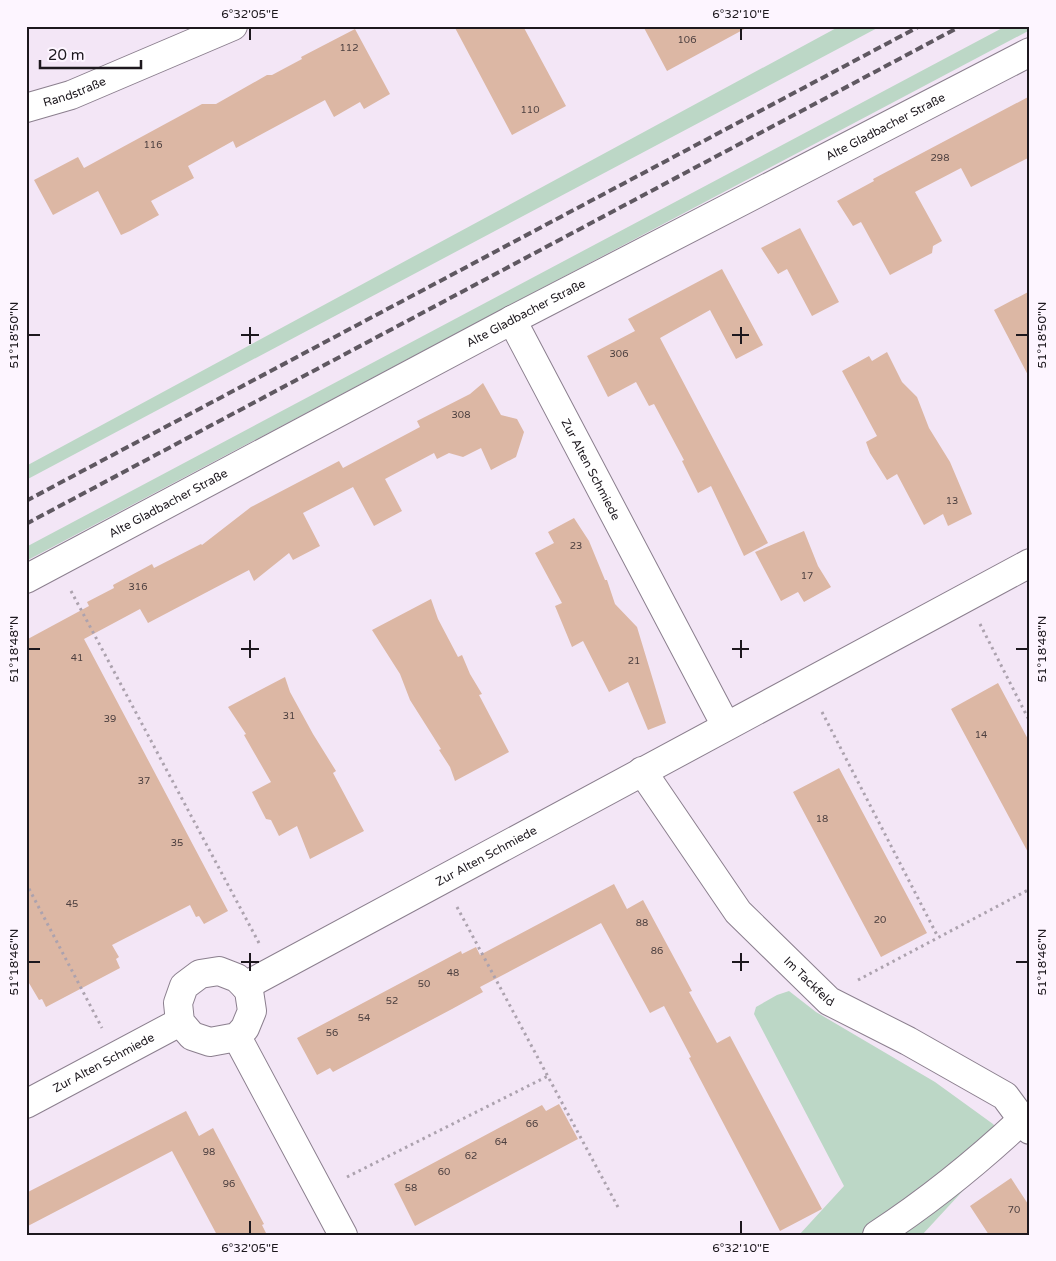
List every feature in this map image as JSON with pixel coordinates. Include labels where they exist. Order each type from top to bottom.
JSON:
[{"type":"street","name":"Randstraße","points":[[26,108],[71,95],[233,26]]},
{"type":"street","name":"Alte Gladbacher Straße","points":[[26,579],[512,320],[1030,52]]},
{"type":"street","name":"Zur Alten Schmiede","points":[[512,320],[726,726]]},
{"type":"street","name":"Zur Alten Schmiede","points":[[246,986],[1030,563]]},
{"type":"street","name":"Im Tackfeld","points":[[642,771],[738,912],[829,1001],[908,1041],[1005,1096],[1026,1125]]},
{"type":"street","points":[[219,971],[237,978],[246,986],[249,991],[252,1011],[245,1028],[237,1037],[210,1042],[192,1036],[180,1022],[178,1002],[184,986],[200,974],[219,971]]},
{"type":"street","name":"Zur Alten Schmiede","points":[[26,1104],[180,1022]]},
{"type":"street","points":[[237,1037],[343,1235]]},
{"type":"street","points":[[877,1235],[913,1211],[997,1144],[1026,1125]]},
{"type":"path","points":[[56,564],[274,971]]},
{"type":"path","points":[[966,597],[1030,722]]},
{"type":"path","points":[[807,682],[938,937]]},
{"type":"path","points":[[442,880],[619,1209]]},
{"type":"path","points":[[26,883],[116,1056]]},
{"type":"path","points":[[825,997],[1030,889]]},
{"type":"path","points":[[320,1191],[548,1076]]},
{"type":"green space","points":[[840,26],[881,26],[26,480],[26,466]]},
{"type":"green space","points":[[1006,26],[1030,26],[1030,30],[26,561],[26,547]]},
{"type":"green space","points":[[789,991],[816,1012],[935,1082],[993,1124],[1008,1142],[922,1235],[799,1235],[844,1186],[754,1014],[756,1007],[777,995]]},
{"type":"building","points":[[454,26],[523,26],[566,106],[512,135]]},
{"type":"building","points":[[643,26],[750,26],[667,71]]},
{"type":"building","points":[[355,29],[390,94],[364,109],[360,102],[334,117],[325,100],[236,148],[233,141],[188,166],[194,178],[151,201],[159,215],[130,231],[121,235],[98,191],[53,215],[34,180],[78,157],[84,168],[202,104],[216,104]]},
{"type":"building","points":[[1030,96],[1030,157],[971,187],[961,168],[915,192],[942,241],[933,246],[932,253],[890,275],[861,222],[853,226],[837,201],[874,181],[873,179]]},
{"type":"building","points":[[800,228],[839,302],[812,316],[787,269],[778,274],[761,248]]},
{"type":"building","points":[[722,269],[763,345],[736,359],[710,310],[660,338],[768,543],[744,556],[711,486],[698,493],[682,461],[684,460],[654,404],[649,406],[636,382],[608,397],[587,356],[635,331],[628,319]]},
{"type":"building","points":[[1030,291],[1030,379],[994,310]]},
{"type":"building","points":[[887,352],[902,382],[917,397],[929,428],[950,462],[972,514],[948,526],[943,514],[924,525],[897,474],[887,480],[870,453],[866,442],[877,436],[842,371],[869,356],[872,361]]},
{"type":"building","points":[[483,383],[501,415],[517,419],[524,432],[516,457],[491,470],[481,448],[463,457],[449,453],[437,459],[434,453],[385,479],[402,511],[374,526],[353,487],[303,513],[320,546],[293,560],[289,553],[254,581],[249,570],[148,623],[140,609],[84,639],[228,911],[204,924],[199,916],[196,917],[190,905],[112,945],[119,957],[116,959],[120,968],[46,1007],[42,999],[39,1000],[26,978],[26,640],[89,606],[87,602],[114,588],[113,585],[152,564],[154,568],[202,545],[251,507],[339,461],[343,468],[420,427],[417,421],[470,394]]},
{"type":"building","points":[[574,518],[589,541],[605,580],[607,580],[615,604],[637,627],[666,723],[648,730],[628,682],[609,692],[583,641],[572,647],[555,606],[562,603],[535,553],[554,543],[548,532]]},
{"type":"building","points":[[804,531],[818,566],[831,587],[804,602],[798,592],[781,601],[755,552]]},
{"type":"building","points":[[431,599],[438,619],[458,657],[462,655],[470,674],[482,694],[479,695],[509,752],[455,781],[450,767],[439,750],[441,749],[410,700],[400,674],[372,630]]},
{"type":"building","points":[[285,677],[290,692],[336,771],[333,773],[364,831],[310,859],[297,826],[279,836],[271,820],[266,819],[252,792],[271,782],[244,735],[246,734],[228,707]]},
{"type":"building","points":[[998,683],[1030,743],[1030,856],[951,709]]},
{"type":"building","points":[[839,768],[927,933],[881,957],[793,792]]},
{"type":"building","points":[[614,884],[627,909],[643,900],[692,991],[689,992],[717,1043],[730,1036],[822,1209],[780,1231],[689,1058],[691,1057],[664,1006],[650,1013],[601,923],[480,987],[483,992],[452,1009],[333,1072],[330,1068],[317,1075],[297,1038],[461,951],[462,954],[476,947],[480,955]]},
{"type":"building","points":[[559,1104],[578,1139],[415,1226],[394,1184],[542,1105],[546,1111]]},
{"type":"building","points":[[186,1111],[199,1136],[213,1128],[264,1224],[262,1225],[267,1235],[217,1235],[172,1151],[26,1227],[26,1193]]},
{"type":"building","points":[[1011,1178],[1030,1207],[1030,1235],[989,1235],[970,1206]]},
{"type":"railway","points":[[26,501],[920,26]]},
{"type":"railway","points":[[26,524],[961,26]]}]
